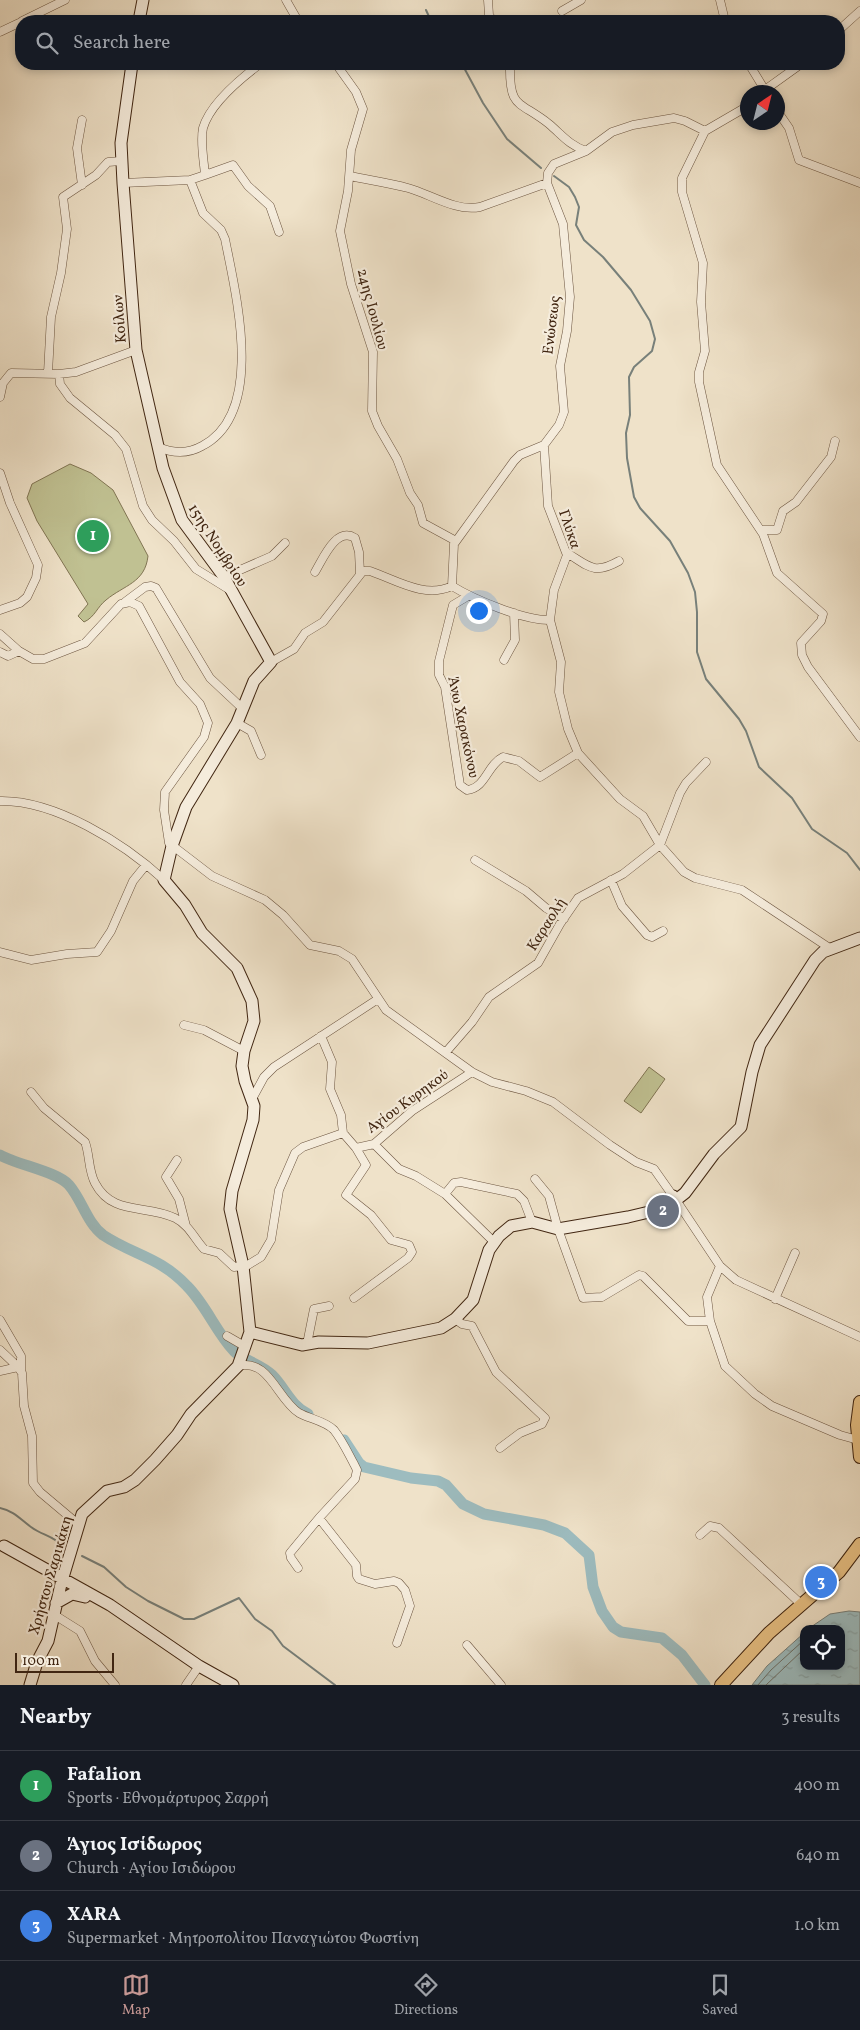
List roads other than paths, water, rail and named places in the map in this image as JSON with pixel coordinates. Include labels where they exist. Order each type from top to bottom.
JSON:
[{"type":"main road","points":[[140,15],[143,0]]},
{"type":"main road","name":"Κοίλων","points":[[131,70],[121,143],[121,161],[136,350]]},
{"type":"main road","name":"15ης Νομβρίου","points":[[136,350],[169,490],[179,515],[224,577],[271,662]]},
{"type":"main road","points":[[271,662],[254,681],[237,723],[186,807],[172,846],[164,880],[185,905],[202,933],[232,962],[245,983],[252,1001],[254,1021],[244,1051],[243,1072],[252,1099],[253,1120],[232,1191],[230,1209],[243,1267],[250,1332],[290,1343],[307,1344],[319,1342],[368,1343],[438,1329],[455,1319],[476,1295],[484,1262],[494,1242],[512,1226],[532,1222],[558,1229],[645,1213],[685,1192],[714,1154],[741,1127],[752,1072],[760,1044],[815,960],[823,952],[860,938]]},
{"type":"main road","name":"Χρήστου Σαρικάκη","points":[[30,1685],[37,1662],[48,1640],[53,1614],[82,1514],[95,1500],[107,1491],[124,1487],[141,1476],[177,1435],[191,1414],[242,1357],[250,1332]]},
{"type":"main road","points":[[860,1402],[857,1417],[860,1457]]},
{"type":"main road","points":[[2,1544],[36,1562],[50,1567],[59,1565],[69,1556]]},
{"type":"main road","points":[[2,1544],[85,1597]]},
{"type":"main road","points":[[721,1685],[770,1633],[839,1572],[860,1544]]},
{"type":"main road","points":[[36,1562],[62,1582],[114,1609],[200,1666],[234,1685]]},
{"type":"main road","points":[[56,1603],[72,1594],[85,1597],[114,1609]]},
{"type":"street","points":[[34,15],[65,0]]},
{"type":"street","points":[[286,0],[295,15]]},
{"type":"street","points":[[488,0],[489,15]]},
{"type":"street","points":[[562,11],[581,0]]},
{"type":"street","points":[[720,0],[724,15]]},
{"type":"street","points":[[845,25],[860,11]]},
{"type":"street","points":[[0,32],[15,24]]},
{"type":"street","points":[[205,175],[203,133],[206,122],[231,87],[252,70]]},
{"type":"street","name":"24ης Ιουλίου","points":[[340,70],[356,92],[363,108],[351,150],[350,176],[340,231],[351,284],[373,352],[373,415],[397,459],[410,493],[418,505],[423,523],[456,541]]},
{"type":"street","points":[[510,70],[512,91],[520,106],[547,122],[570,144],[586,151]]},
{"type":"street","points":[[752,70],[761,85]]},
{"type":"street","points":[[773,85],[793,70]]},
{"type":"street","points":[[740,111],[705,131],[684,172],[682,181],[682,192],[703,263],[701,302],[705,351],[699,376],[715,459],[761,530],[777,573],[822,611],[823,617],[821,621],[800,643],[802,655],[808,667],[860,737]]},
{"type":"street","points":[[350,176],[406,188],[458,206],[480,207],[547,183],[546,175],[554,164],[586,151],[612,132],[649,121],[678,119],[705,131]]},
{"type":"street","points":[[82,120],[77,148],[82,184]]},
{"type":"street","points":[[785,123],[790,131],[799,160],[860,183]]},
{"type":"street","points":[[48,373],[51,316],[61,273],[67,229],[63,198],[108,162],[121,161]]},
{"type":"street","points":[[123,183],[192,180],[233,165],[248,186],[270,206],[279,232]]},
{"type":"street","points":[[158,446],[178,452],[198,448],[214,440],[230,417],[240,388],[241,364],[238,306],[225,239],[221,230],[202,213],[192,180]]},
{"type":"street","name":"Ενώσεως","points":[[544,445],[559,426],[564,412],[560,366],[570,304],[563,224],[560,211],[547,183]]},
{"type":"street","name":"Κοίλων","points":[[0,397],[4,379],[15,371],[58,374],[76,372],[136,350]]},
{"type":"street","points":[[58,374],[60,384],[70,398],[115,435],[126,449],[132,462],[143,506],[152,520],[174,541],[196,569],[230,590]]},
{"type":"street","points":[[761,530],[777,530],[784,511],[796,502],[831,457],[835,441]]},
{"type":"street","points":[[452,586],[456,541],[520,454],[544,445]]},
{"type":"street","name":"Γλύκα","points":[[544,445],[548,506],[552,522],[567,553],[554,590],[550,620]]},
{"type":"street","points":[[0,472],[10,503],[38,565],[36,578],[27,597],[20,603],[0,610]]},
{"type":"street","points":[[271,662],[294,649],[305,632],[323,622],[344,597],[360,573],[358,543],[355,538],[347,535],[337,538],[315,572]]},
{"type":"street","points":[[224,577],[272,556],[285,543]]},
{"type":"street","points":[[567,553],[598,569],[605,568],[619,561]]},
{"type":"street","points":[[360,573],[370,571],[416,588],[430,591],[452,586],[468,596],[514,613],[550,620],[561,662],[559,692],[568,729],[578,753],[620,799],[643,816],[660,845],[675,864],[688,875],[742,890],[831,949]]},
{"type":"street","points":[[0,634],[18,651],[33,659],[44,659],[82,644],[125,602],[145,587],[151,586],[156,588],[210,678],[242,708]]},
{"type":"street","name":"Άνω Χαρακόνου","points":[[468,596],[453,605],[439,661],[439,674],[445,687],[460,785],[467,790],[476,788],[493,764],[503,757],[519,761],[540,777],[578,753]]},
{"type":"street","points":[[125,602],[137,604],[144,612],[180,682],[200,704],[208,723],[204,736],[165,792],[164,810],[167,839],[172,846],[212,876],[265,900],[283,915],[310,945],[339,951],[352,959],[378,999],[396,1017],[472,1072],[492,1082],[526,1091],[553,1102],[610,1145],[636,1162],[654,1169],[720,1266],[736,1280],[860,1337]]},
{"type":"street","points":[[504,660],[516,640],[514,613]]},
{"type":"street","points":[[0,652],[8,656],[18,651]]},
{"type":"street","points":[[237,723],[251,731],[261,755]]},
{"type":"street","points":[[660,845],[680,793],[686,783],[706,762]]},
{"type":"street","points":[[0,801],[35,804],[77,819],[146,864],[164,880]]},
{"type":"street","name":"Καραολή","points":[[446,1052],[472,1022],[490,997],[538,963],[564,919],[581,896],[623,874],[660,845]]},
{"type":"street","points":[[475,860],[526,891],[546,908],[564,919]]},
{"type":"street","points":[[0,952],[31,960],[64,954],[97,952],[112,931],[133,881],[146,864]]},
{"type":"street","points":[[611,880],[622,906],[647,935],[652,937],[663,931]]},
{"type":"street","points":[[252,1099],[268,1072],[378,999]]},
{"type":"street","points":[[184,1024],[204,1030],[244,1051]]},
{"type":"street","points":[[321,1036],[332,1062],[330,1089],[340,1112],[344,1133],[365,1162],[365,1168],[346,1195],[371,1215],[389,1238],[410,1246],[412,1252],[408,1258],[354,1298]]},
{"type":"street","name":"Αγίου Κυρηκού","points":[[356,1148],[374,1144],[412,1111],[472,1072]]},
{"type":"street","points":[[31,1092],[44,1108],[85,1142],[91,1174],[95,1184],[108,1200],[122,1206],[160,1212],[186,1226]]},
{"type":"street","points":[[177,1160],[166,1177],[179,1199],[186,1226],[204,1249],[219,1253],[234,1267],[243,1267],[261,1257],[271,1240],[279,1190],[295,1153],[303,1147],[344,1133]]},
{"type":"street","points":[[374,1144],[399,1169],[416,1176],[445,1194],[494,1242]]},
{"type":"street","points":[[535,1179],[549,1196],[558,1229],[583,1298],[602,1297],[639,1275],[643,1276],[688,1320],[710,1321]]},
{"type":"street","points":[[445,1194],[454,1184],[461,1182],[514,1193],[524,1201],[532,1222]]},
{"type":"street","points":[[775,1299],[794,1253]]},
{"type":"street","points":[[720,1266],[707,1297],[710,1321],[725,1366],[756,1394],[792,1416],[858,1440]]},
{"type":"street","points":[[307,1344],[314,1309],[329,1306]]},
{"type":"street","points":[[455,1319],[462,1324],[472,1326],[496,1372],[545,1418],[542,1424],[520,1433],[500,1448]]},
{"type":"street","points":[[0,1320],[21,1356],[20,1368],[24,1406],[32,1436],[33,1483],[40,1492],[78,1524]]},
{"type":"street","points":[[227,1336],[242,1357],[270,1378],[297,1411],[330,1427],[356,1467],[355,1479],[290,1553],[298,1568]]},
{"type":"street","points":[[0,1350],[20,1368]]},
{"type":"street","points":[[0,1371],[20,1368]]},
{"type":"street","points":[[319,1518],[356,1565],[357,1576],[360,1579],[375,1584],[394,1581],[399,1583],[405,1590],[410,1606],[397,1643]]},
{"type":"street","points":[[700,1535],[710,1526],[719,1528],[801,1604]]},
{"type":"street","points":[[53,1614],[80,1631],[95,1661],[115,1685]]},
{"type":"street","points":[[467,1645],[501,1685]]},
{"type":"street","points":[[186,1685],[200,1666]]},
{"type":"water","points":[[849,1611],[860,1612],[860,1685],[752,1685],[767,1666],[800,1637],[800,1670],[845,1670],[845,1625],[814,1625],[830,1614]]},
{"type":"waterway","points":[[426,10],[428,15]]},
{"type":"waterway","points":[[465,70],[483,103],[507,139],[541,168]]},
{"type":"waterway","points":[[554,176],[569,187],[575,197],[579,207],[576,225],[584,240],[603,257],[631,290],[650,321],[655,339],[652,351],[634,367],[629,377],[630,415],[626,433],[627,458],[634,497],[640,508],[670,541],[688,573],[695,592],[697,652],[706,679],[739,719],[746,731],[759,767],[792,798],[812,829],[847,853],[860,870]]},
{"type":"waterway","points":[[0,1155],[64,1180],[74,1191],[97,1230],[114,1242],[156,1262],[177,1276],[194,1293],[234,1351],[268,1371],[297,1406],[308,1414]]},
{"type":"waterway","points":[[344,1440],[359,1463],[364,1467],[411,1478],[438,1481],[446,1485],[463,1504],[484,1514],[544,1525],[565,1533],[589,1555],[593,1587],[602,1611],[613,1627],[621,1632],[662,1638],[682,1655],[705,1685]]},
{"type":"waterway","points":[[0,1508],[13,1513],[31,1527],[56,1540],[65,1548]]},
{"type":"waterway","points":[[82,1556],[104,1567],[126,1587],[148,1601],[184,1619],[194,1619],[239,1598],[255,1619],[272,1631],[283,1646],[335,1685]]},
{"type":"place","name":"Fafalion","points":[[93,536]]},
{"type":"place","name":"Άγιος Ισίδωρος","points":[[663,1211]]},
{"type":"place","name":"XARA","points":[[821,1582]]}]
